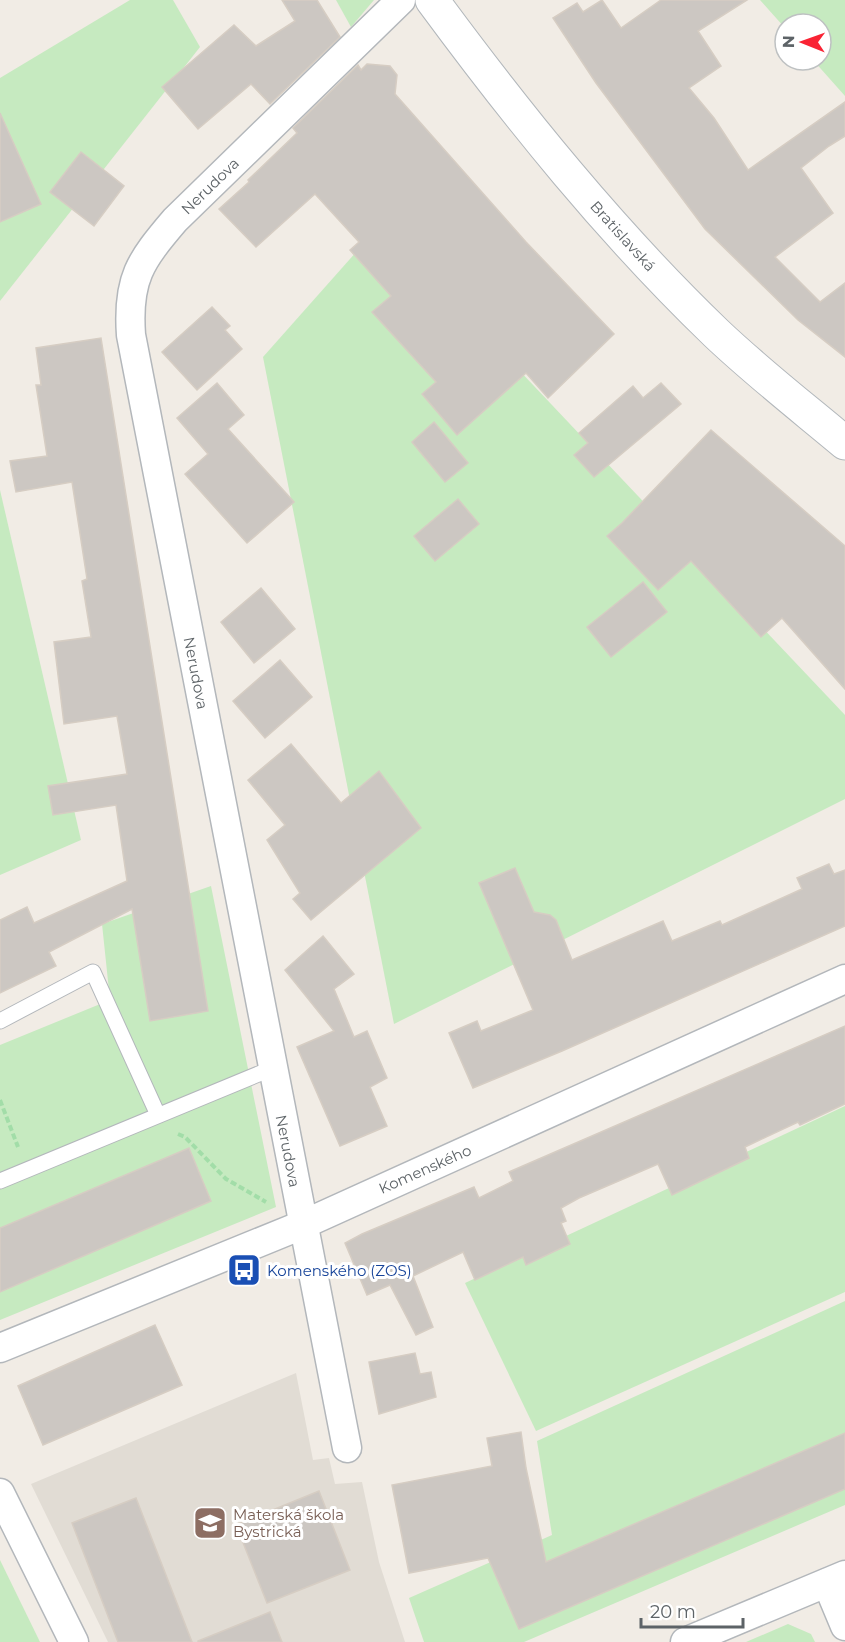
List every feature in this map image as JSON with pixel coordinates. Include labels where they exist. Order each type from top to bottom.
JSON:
[{"type":"main road","name":"Bratislavská","points":[[432,0],[518,114],[620,235],[718,335],[845,443]]},
{"type":"street","name":"Nerudova","points":[[347,1448],[131,335],[129,308],[131,290],[138,271],[151,248],[175,220],[401,0]]},
{"type":"street","name":"Komenského","points":[[0,1348],[302,1225],[845,979]]},
{"type":"street","points":[[0,1493],[74,1642]]},
{"type":"street","points":[[685,1642],[836,1579],[845,1626]]},
{"type":"lane","points":[[0,1021],[93,972],[153,1118]]},
{"type":"lane","points":[[0,1181],[273,1068]]},
{"type":"path","points":[[0,1100],[27,1170]]},
{"type":"path","points":[[153,1118],[185,1137],[226,1179],[274,1206]]},
{"type":"shaded area","name":"Materská škola Bystrická","points":[[296,1373],[313,1460],[329,1458],[335,1484],[362,1482],[379,1562],[405,1642],[108,1642],[31,1484]]},
{"type":"green space","points":[[130,0],[173,0],[200,47],[0,301],[0,78]]},
{"type":"green space","points":[[336,0],[374,0],[351,27]]},
{"type":"green space","points":[[760,0],[845,0],[845,96],[824,72],[833,72],[833,12],[773,12],[773,15]]},
{"type":"green space","points":[[381,224],[845,715],[845,799],[394,1024],[263,357]]},
{"type":"green space","points":[[0,490],[81,840],[0,875]]},
{"type":"green space","points":[[211,886],[276,1207],[0,1320],[0,1045],[110,1000],[102,924]]},
{"type":"green space","points":[[845,1106],[845,1292],[536,1431],[465,1283]]},
{"type":"green space","points":[[845,1301],[845,1505],[524,1642],[424,1642],[409,1598],[552,1535],[537,1441]]},
{"type":"green space","points":[[0,1560],[40,1642],[0,1642]]},
{"type":"green space","points":[[788,1624],[811,1634],[815,1642],[746,1642]]},
{"type":"building","points":[[282,0],[317,0],[340,37],[270,104],[251,84],[198,129],[162,87],[234,25],[256,46],[295,21]]},
{"type":"building","points":[[602,0],[621,28],[661,0],[747,0],[698,31],[721,66],[689,88],[714,118],[748,170],[845,102],[845,136],[801,168],[833,213],[775,257],[820,302],[845,283],[845,357],[798,320],[705,229],[596,83],[553,18],[577,3],[583,12]]},
{"type":"building","points":[[367,64],[390,66],[397,75],[395,94],[526,242],[614,334],[548,398],[526,373],[457,435],[422,394],[436,382],[372,312],[391,296],[350,250],[359,242],[315,194],[256,247],[219,209],[297,133],[293,128],[358,65],[361,70]]},
{"type":"building","points":[[0,113],[41,204],[0,222]]},
{"type":"building","points":[[81,152],[124,186],[94,226],[50,192]]},
{"type":"building","points":[[212,307],[230,326],[225,330],[242,349],[197,390],[162,352]]},
{"type":"building","points":[[101,338],[208,1011],[150,1021],[132,909],[49,952],[56,966],[0,993],[0,920],[27,907],[34,923],[127,881],[116,805],[53,815],[48,786],[127,774],[117,716],[64,724],[54,642],[91,637],[82,581],[87,579],[72,482],[16,492],[10,461],[47,456],[36,385],[41,385],[36,348]]},
{"type":"building","points":[[217,383],[244,415],[228,429],[294,502],[247,543],[185,474],[208,454],[177,418]]},
{"type":"building","points":[[661,383],[681,404],[594,477],[574,455],[588,443],[579,433],[633,386],[643,398]]},
{"type":"building","points":[[434,422],[468,463],[445,482],[412,442]]},
{"type":"building","points":[[711,430],[845,546],[845,689],[782,618],[761,637],[691,561],[658,590],[607,536]]},
{"type":"building","points":[[458,499],[479,524],[435,561],[414,536]]},
{"type":"building","points":[[643,582],[667,612],[611,657],[587,627]]},
{"type":"building","points":[[261,588],[295,629],[254,663],[221,622]]},
{"type":"building","points":[[280,660],[312,697],[265,738],[233,701]]},
{"type":"building","points":[[291,744],[341,803],[379,771],[421,828],[311,920],[293,899],[300,893],[267,840],[285,825],[248,780]]},
{"type":"building","points":[[829,864],[834,874],[845,870],[845,926],[473,1088],[449,1033],[477,1021],[481,1031],[533,1010],[479,883],[515,868],[534,912],[550,915],[556,920],[572,960],[663,921],[672,941],[720,921],[722,925],[802,889],[797,878]]},
{"type":"building","points":[[323,936],[354,974],[334,989],[354,1037],[367,1031],[387,1078],[370,1087],[387,1126],[340,1146],[297,1047],[334,1031],[285,970]]},
{"type":"building","points":[[845,1026],[845,1104],[800,1125],[798,1122],[745,1147],[749,1158],[672,1195],[658,1164],[579,1198],[561,1208],[566,1221],[561,1223],[570,1244],[526,1265],[523,1257],[475,1280],[463,1252],[413,1276],[433,1327],[416,1335],[390,1285],[367,1295],[345,1243],[474,1187],[479,1198],[513,1181],[509,1172]]},
{"type":"building","points":[[189,1148],[211,1201],[0,1292],[0,1228]]},
{"type":"building","points":[[155,1325],[182,1385],[43,1445],[18,1386]]},
{"type":"building","points":[[415,1353],[420,1374],[431,1372],[436,1397],[379,1414],[369,1362]]},
{"type":"building","points":[[521,1432],[526,1468],[546,1562],[845,1433],[845,1489],[519,1629],[488,1558],[409,1573],[392,1485],[492,1466],[487,1438]]},
{"type":"building","points":[[319,1491],[350,1570],[267,1603],[236,1525]]},
{"type":"building","points":[[136,1498],[192,1642],[118,1642],[72,1523]]},
{"type":"building","points":[[270,1612],[282,1642],[198,1642],[198,1641]]},
{"type":"place","name":"Komenského (ZOS)","points":[[244,1270]]},
{"type":"place","name":"Materská škola Bystrická","points":[[210,1523]]}]
